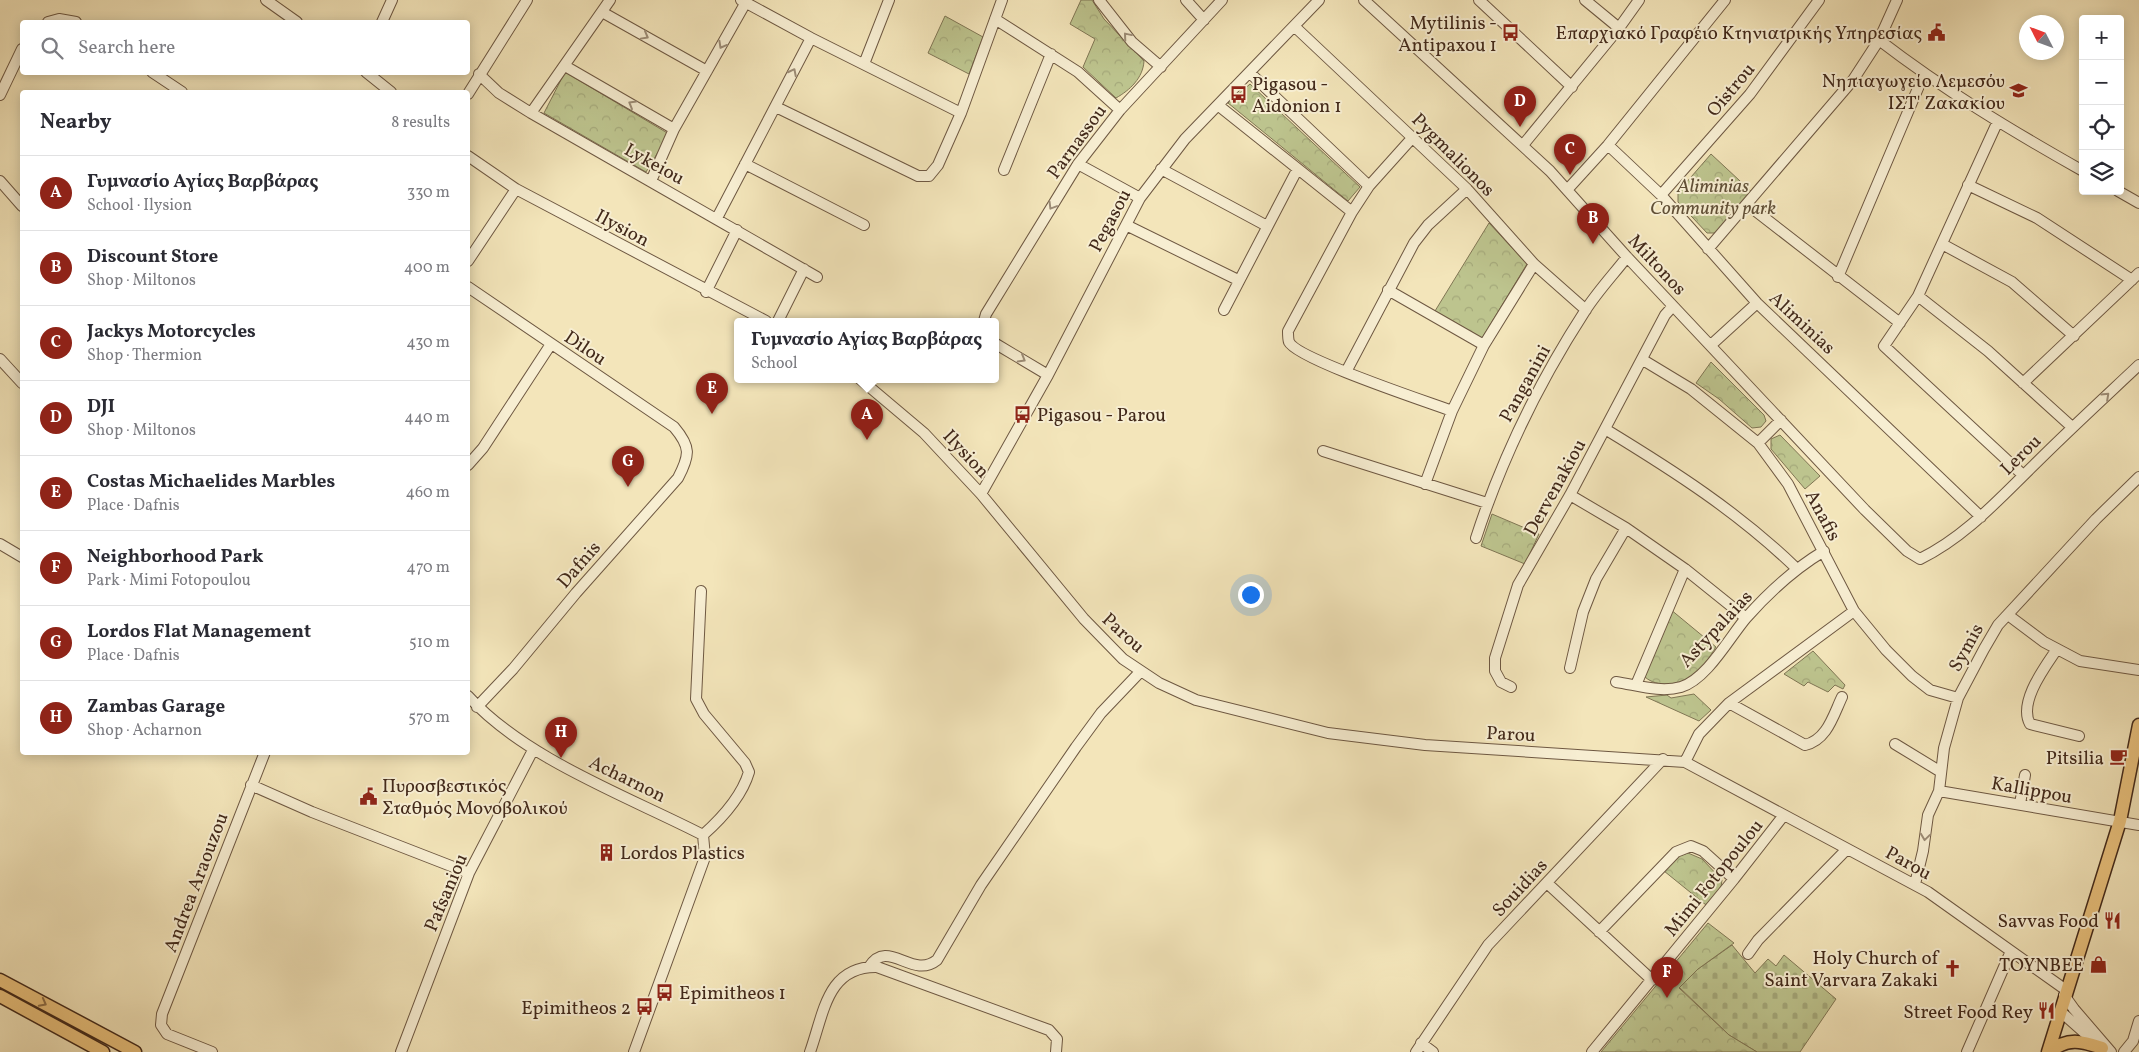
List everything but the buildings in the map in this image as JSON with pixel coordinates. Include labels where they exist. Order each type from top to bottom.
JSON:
[{"type":"main road","points":[[2049,1052],[2065,993],[2120,821],[2136,757],[2139,725]]},
{"type":"main road","points":[[0,980],[135,1052]]},
{"type":"main road","points":[[0,996],[103,1052]]},
{"type":"main road","points":[[2049,1052],[2060,1044],[2072,1041],[2107,1051]]},
{"type":"street","points":[[266,0],[294,20]]},
{"type":"street","points":[[383,20],[392,0]]},
{"type":"street","points":[[470,90],[527,0]]},
{"type":"street","points":[[531,113],[610,0]]},
{"type":"street","points":[[864,64],[889,0]]},
{"type":"street","points":[[776,107],[918,176],[929,176],[938,165],[961,113],[1002,0]]},
{"type":"street","points":[[1098,0],[1132,42],[1161,67]]},
{"type":"street","points":[[1186,0],[1204,20]]},
{"type":"street","name":"Parnassou","points":[[985,318],[1078,164],[1120,110],[1222,0]]},
{"type":"street","name":"Pegasou","points":[[981,494],[1048,374],[1140,198],[1185,139],[1219,106],[1319,0]]},
{"type":"street","name":"Miltonos","points":[[1364,0],[1523,145],[1568,190],[1627,257],[1865,510],[1920,560]]},
{"type":"street","points":[[1479,0],[1572,87]]},
{"type":"street","points":[[1585,0],[1619,28]]},
{"type":"street","points":[[1523,145],[1572,87],[1639,0]]},
{"type":"street","points":[[1568,190],[1608,145],[1725,0]]},
{"type":"street","name":"Oistrou","points":[[1661,196],[1750,94],[1819,0]]},
{"type":"street","points":[[1708,249],[1748,205],[1853,80],[1879,40],[1897,0]]},
{"type":"street","points":[[651,180],[674,129],[707,71],[743,1],[961,113]]},
{"type":"street","points":[[602,12],[707,71]]},
{"type":"street","points":[[995,19],[1078,72],[1120,110]]},
{"type":"street","name":"Pygmalionos","points":[[1294,26],[1413,137],[1466,190],[1534,264],[1586,310]]},
{"type":"street","points":[[717,218],[812,38]]},
{"type":"street","points":[[1879,40],[1924,74],[1997,122],[2079,169]]},
{"type":"street","points":[[0,95],[20,53]]},
{"type":"street","points":[[1004,170],[1051,54]]},
{"type":"street","points":[[565,66],[674,129]]},
{"type":"street","points":[[1250,73],[1369,186]]},
{"type":"street","name":"Lykeiou","points":[[479,74],[499,93],[531,113],[817,276]]},
{"type":"street","points":[[1838,276],[1924,74]]},
{"type":"street","points":[[156,75],[179,90]]},
{"type":"street","points":[[370,75],[388,90]]},
{"type":"street","points":[[1219,106],[1352,212]]},
{"type":"street","points":[[1997,122],[1918,296],[1884,346],[2023,475]]},
{"type":"street","points":[[1413,137],[1369,186],[1352,212],[1288,331],[1289,342],[1297,350],[1346,372],[1452,411]]},
{"type":"street","name":"Aliminias","points":[[1608,145],[1661,196],[1757,302],[1981,517]]},
{"type":"street","name":"Ilysion","points":[[470,158],[516,189],[706,292],[760,318]]},
{"type":"street","points":[[745,164],[864,225]]},
{"type":"street","points":[[1078,164],[1140,198]]},
{"type":"street","points":[[1161,168],[1267,226]]},
{"type":"street","points":[[1224,310],[1297,170]]},
{"type":"street","points":[[0,181],[20,204]]},
{"type":"street","points":[[1968,185],[2037,218],[2135,277],[2023,383]]},
{"type":"street","points":[[470,258],[516,189]]},
{"type":"street","points":[[1346,372],[1414,243],[1428,225],[1466,190]]},
{"type":"street","points":[[2124,194],[2139,203]]},
{"type":"street","points":[[1748,205],[1900,323]]},
{"type":"street","points":[[1126,226],[1238,280]]},
{"type":"street","points":[[706,292],[737,230]]},
{"type":"street","points":[[1942,244],[2012,282],[2074,336]]},
{"type":"street","name":"Panganini","points":[[1476,538],[1487,503],[1512,441],[1552,366],[1586,310],[1627,257]]},
{"type":"street","points":[[1425,484],[1452,411],[1484,345],[1534,264]]},
{"type":"street","points":[[780,318],[804,269]]},
{"type":"street","name":"Dilou","points":[[470,288],[674,427],[683,438]]},
{"type":"street","points":[[1388,290],[1484,345]]},
{"type":"street","points":[[1918,296],[2023,383],[2072,427]]},
{"type":"street","points":[[1711,345],[1757,302]]},
{"type":"street","name":"Dervenakiou","points":[[1511,686],[1501,682],[1495,671],[1495,658],[1518,586],[1570,495],[1666,315],[1673,306]]},
{"type":"street","points":[[470,463],[483,448],[551,344]]},
{"type":"street","points":[[999,346],[1048,374]]},
{"type":"street","points":[[0,359],[20,381]]},
{"type":"street","name":"Anafis","points":[[1643,360],[1690,389],[1758,443],[1788,484],[1854,611],[1886,650],[1912,676],[1930,690],[1958,698]]},
{"type":"street","name":"Lerou","points":[[1920,560],[1954,540],[1981,517],[2072,427],[2139,366]]},
{"type":"street","name":"Ilysion","points":[[865,383],[924,433],[981,494]]},
{"type":"street","points":[[1758,443],[1781,420]]},
{"type":"street","points":[[1605,429],[1702,490],[1760,533],[1796,568]]},
{"type":"street","name":"Dafnis","points":[[477,707],[513,669],[576,593],[678,478],[688,460],[688,449],[683,438]]},
{"type":"street","points":[[1323,451],[1487,503]]},
{"type":"street","name":"Symis","points":[[1915,884],[1923,851],[1928,815],[1939,791],[1944,748],[1958,698],[1998,625],[2096,519],[2139,477]]},
{"type":"street","name":"Parou","points":[[981,494],[1084,619],[1123,659],[1159,683],[1196,700],[1328,733],[1425,745],[1663,759],[1685,762],[1915,884],[1960,913],[2065,993],[2074,1010],[2107,1051]]},
{"type":"street","points":[[1570,495],[1626,528],[1685,569],[1746,618]]},
{"type":"street","points":[[1570,668],[1583,612],[1596,579],[1626,528]]},
{"type":"street","points":[[0,544],[20,556]]},
{"type":"street","name":"Astypalaias","points":[[1616,682],[1654,689],[1681,687],[1696,678],[1746,618],[1796,568],[1824,552]]},
{"type":"street","points":[[1636,685],[1685,569]]},
{"type":"street","points":[[634,1052],[705,857],[703,835],[716,823],[743,788],[749,772],[745,763],[704,714],[696,699],[701,591]]},
{"type":"street","points":[[1685,762],[1699,734],[1729,704],[1854,611]]},
{"type":"street","points":[[2008,615],[2044,642],[2080,661],[2139,670]]},
{"type":"street","points":[[2057,649],[2032,689],[2026,714],[2030,724],[2079,736]]},
{"type":"street","points":[[869,967],[880,956],[889,955],[920,967],[930,966],[937,960],[981,885],[1076,747],[1101,713],[1141,671]]},
{"type":"street","name":"Acharnon","points":[[470,698],[477,707],[533,750],[703,835]]},
{"type":"street","points":[[1729,704],[1805,745],[1814,743],[1824,733],[1842,698]]},
{"type":"street","points":[[1895,744],[1942,772]]},
{"type":"street","name":"Pafsaniou","points":[[401,1052],[469,873],[533,750]]},
{"type":"street","name":"Andrea Araouzou","points":[[212,1052],[167,1034],[160,1025],[162,1014],[264,755]]},
{"type":"street","name":"Souidias","points":[[1419,1048],[1488,945],[1663,759]]},
{"type":"street","points":[[2020,804],[2026,775]]},
{"type":"street","points":[[251,785],[312,812],[469,873]]},
{"type":"street","name":"Kallippou","points":[[1939,791],[2139,825]]},
{"type":"street","name":"Mimi Fotopoulou","points":[[1592,1052],[1784,815]]},
{"type":"street","points":[[1599,932],[1676,852],[1692,846],[1704,851],[1734,879]]},
{"type":"street","points":[[1748,954],[1758,940],[1847,849]]},
{"type":"street","points":[[1547,883],[1652,980]]},
{"type":"street","points":[[1967,1052],[2011,951]]},
{"type":"street","points":[[810,1052],[832,990],[843,976],[860,967],[878,967],[1049,1030],[1056,1039],[1056,1052]]},
{"type":"street","points":[[2060,1011],[2107,1051]]},
{"type":"street","points":[[2124,1052],[2133,1041],[2139,1021]]},
{"type":"street","points":[[1419,1048],[1433,1052]]},
{"type":"green space","points":[[1081,0],[1092,0],[1104,19],[1144,61],[1141,73],[1135,83],[1116,98],[1083,67],[1095,39],[1070,24]]},
{"type":"green space","points":[[945,16],[983,37],[969,74],[928,53]]},
{"type":"green space","points":[[565,72],[669,134],[646,172],[544,113]]},
{"type":"green space","points":[[1250,84],[1360,187],[1348,201],[1228,103]]},
{"type":"green space","name":"Aliminias Community park","points":[[1711,154],[1754,194],[1717,233],[1707,233],[1678,202],[1678,192]]},
{"type":"green space","points":[[1489,223],[1527,264],[1482,338],[1435,311]]},
{"type":"green space","points":[[1711,362],[1764,415],[1766,421],[1761,427],[1752,428],[1719,399],[1696,383]]},
{"type":"green space","points":[[1780,435],[1820,476],[1805,489],[1771,449],[1771,439]]},
{"type":"green space","points":[[1492,514],[1539,534],[1525,564],[1481,546]]},
{"type":"green space","points":[[1670,609],[1716,647],[1694,676],[1676,683],[1662,684],[1645,677]]},
{"type":"green space","points":[[1813,651],[1845,685],[1843,689],[1835,685],[1828,692],[1808,682],[1804,686],[1784,674]]},
{"type":"green space","points":[[1694,694],[1711,710],[1699,721],[1646,697],[1667,695],[1671,698]]},
{"type":"green space","points":[[1688,853],[1702,859],[1722,880],[1721,887],[1706,905],[1664,871],[1679,856]]},
{"type":"green space","points":[[1708,923],[1734,943],[1698,969],[1679,988],[1729,1035],[1757,1052],[1601,1052]]},
{"type":"green space","points":[[1732,945],[1755,973],[1768,959],[1776,966],[1784,955],[1836,999],[1800,1052],[1757,1052],[1729,1035],[1679,987],[1698,969]]},
{"type":"place","name":"Επαρχιακό Γραφέιο Κτηνιατρικής Υπηρεσίας","points":[[1936,32]]},
{"type":"place","name":"Mytilinis - Antipaxou 1","points":[[1511,33]]},
{"type":"place","name":"Νηπιαγωγείο Λεμεσόυ ΙΣΤ' Ζακακίου","points":[[2019,91]]},
{"type":"place","name":"Pigasou - Aidonion 1","points":[[1238,94]]},
{"type":"place","name":"DJI","points":[[1520,127]]},
{"type":"place","name":"Jackys Motorcycles","points":[[1570,175]]},
{"type":"place","name":"Discount Store","points":[[1593,244]]},
{"type":"place","name":"Costas Michaelides Marbles","points":[[712,414]]},
{"type":"place","name":"Pigasou - Parou","points":[[1023,414]]},
{"type":"place","name":"Γυμνασίο Αγίας Βαρβάρας","points":[[867,440]]},
{"type":"place","name":"Lordos Flat Management","points":[[628,487]]},
{"type":"place","name":"Pitsilia","points":[[2118,757]]},
{"type":"place","name":"Zambas Garage","points":[[561,758]]},
{"type":"place","name":"Πυροσβεστικός Σταθμός Μονοβολικού","points":[[368,796]]},
{"type":"place","name":"Lordos Plastics","points":[[606,852]]},
{"type":"place","name":"Savvas Food","points":[[2113,920]]},
{"type":"place","name":"TOYNBEE","points":[[2098,964]]},
{"type":"place","name":"Holy Church of Saint Varvara Zakaki","points":[[1952,968]]},
{"type":"place","name":"Epimitheos 1","points":[[665,992]]},
{"type":"place","name":"Neighborhood Park","points":[[1667,998]]},
{"type":"place","name":"Epimitheos 2","points":[[645,1007]]},
{"type":"place","name":"Street Food Rey","points":[[2047,1011]]}]
